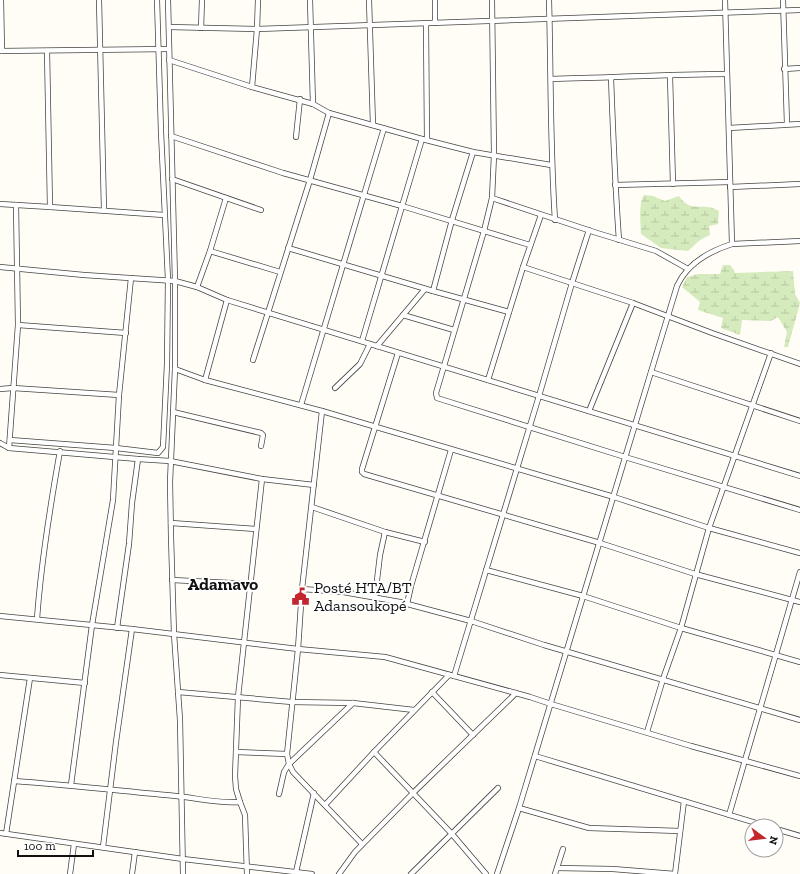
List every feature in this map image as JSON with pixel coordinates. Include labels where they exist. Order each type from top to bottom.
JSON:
[{"type":"street","points":[[1,0],[1,51],[169,49]]},
{"type":"street","points":[[99,0],[104,210]]},
{"type":"street","points":[[10,440],[116,448],[158,453],[163,447],[167,364],[168,280],[164,215],[157,0]]},
{"type":"street","points":[[168,0],[175,369],[170,461],[171,522],[174,634],[182,797],[183,874]]},
{"type":"street","points":[[202,0],[202,28]]},
{"type":"street","points":[[252,86],[258,0]]},
{"type":"street","points":[[310,0],[313,104]]},
{"type":"street","points":[[369,0],[373,125]]},
{"type":"street","points":[[435,0],[436,23]]},
{"type":"street","points":[[492,0],[494,155],[492,198],[484,231],[443,366],[436,393],[437,398],[800,510]]},
{"type":"street","points":[[549,0],[552,166],[555,220]]},
{"type":"street","points":[[725,0],[732,244]]},
{"type":"street","points":[[783,0],[786,124]]},
{"type":"street","points":[[169,27],[257,29],[725,14],[800,10]]},
{"type":"street","points":[[362,341],[402,206],[425,140],[426,24]]},
{"type":"street","points":[[47,50],[50,206]]},
{"type":"street","points":[[169,60],[252,86],[300,99],[330,113],[425,140],[473,152],[552,166]]},
{"type":"street","points":[[784,68],[800,68]]},
{"type":"street","points":[[551,79],[727,74]]},
{"type":"street","points":[[670,76],[673,184]]},
{"type":"street","points":[[611,78],[615,151],[615,185],[619,240]]},
{"type":"street","points":[[296,137],[300,99]]},
{"type":"street","points":[[252,360],[330,113]]},
{"type":"street","points":[[729,128],[800,124]]},
{"type":"street","points":[[301,405],[384,128]]},
{"type":"street","points":[[171,136],[283,173],[452,220],[530,245]]},
{"type":"street","points":[[433,291],[452,220],[473,152]]},
{"type":"street","points":[[172,179],[261,210]]},
{"type":"street","points":[[615,185],[800,184]]},
{"type":"street","points":[[197,287],[210,252],[226,198]]},
{"type":"street","points":[[492,198],[555,220],[656,251],[688,269]]},
{"type":"street","points":[[0,204],[50,206],[164,215]]},
{"type":"street","points":[[9,448],[18,325],[16,205]]},
{"type":"street","points":[[488,380],[530,245],[541,215]]},
{"type":"street","points":[[325,805],[414,710],[452,675],[471,621],[540,396],[572,282],[589,230]]},
{"type":"street","points":[[497,874],[551,704],[677,286],[688,269],[714,252],[732,244],[800,241]]},
{"type":"street","points":[[288,248],[509,312]]},
{"type":"street","points":[[210,252],[280,272]]},
{"type":"street","points":[[0,266],[168,280],[197,287],[227,300],[636,424],[800,476]]},
{"type":"street","points":[[523,267],[634,303],[712,333],[800,364]]},
{"type":"street","points":[[70,785],[92,625],[113,500],[119,395],[131,278]]},
{"type":"street","points":[[377,346],[425,288]]},
{"type":"street","points":[[205,380],[227,300]]},
{"type":"street","points":[[589,410],[634,303]]},
{"type":"street","points":[[403,315],[454,330]]},
{"type":"street","points":[[18,325],[126,334]]},
{"type":"street","points":[[335,388],[360,364],[370,344]]},
{"type":"street","points":[[398,353],[374,426],[362,469],[363,473],[600,543],[695,574],[800,602]]},
{"type":"street","points":[[647,732],[681,628],[709,528],[752,404],[772,353]]},
{"type":"street","points":[[175,369],[205,380],[374,426],[614,497],[709,528],[800,553]]},
{"type":"street","points":[[651,372],[800,421]]},
{"type":"street","points":[[0,389],[13,388],[119,395]]},
{"type":"street","points":[[322,411],[302,589],[298,649],[287,754],[293,772],[362,844]]},
{"type":"street","points":[[173,412],[261,433],[263,436],[262,446]]},
{"type":"street","points":[[0,443],[9,448],[170,461],[262,479],[314,485]]},
{"type":"street","points":[[407,604],[451,450]]},
{"type":"street","points":[[37,619],[46,532],[60,451]]},
{"type":"street","points":[[117,628],[129,544],[132,503],[138,459]]},
{"type":"street","points":[[247,874],[245,815],[236,789],[238,697],[262,479]]},
{"type":"street","points":[[312,507],[385,532],[425,542]]},
{"type":"street","points":[[171,522],[256,529]]},
{"type":"street","points":[[375,597],[380,554],[385,532]]},
{"type":"street","points":[[486,570],[583,596],[681,628],[800,662]]},
{"type":"street","points":[[729,815],[759,708],[800,572]]},
{"type":"street","points":[[172,580],[251,584]]},
{"type":"street","points":[[302,589],[343,592],[407,604],[471,621],[566,651],[800,720]]},
{"type":"street","points":[[0,616],[132,629],[244,644],[385,657],[516,693],[800,776]]},
{"type":"street","points":[[103,848],[132,629]]},
{"type":"street","points":[[0,675],[84,683]]},
{"type":"street","points":[[6,834],[30,678]]},
{"type":"street","points":[[178,692],[292,702],[353,703],[414,710]]},
{"type":"street","points":[[432,692],[473,735]]},
{"type":"street","points":[[339,874],[354,852],[516,693]]},
{"type":"street","points":[[279,794],[284,772],[290,764],[353,703]]},
{"type":"street","points":[[236,752],[287,754]]},
{"type":"street","points":[[374,752],[452,834],[486,874]]},
{"type":"street","points":[[535,756],[744,819]]},
{"type":"street","points":[[14,781],[70,785],[230,803],[240,802]]},
{"type":"street","points":[[411,874],[498,788]]},
{"type":"street","points":[[296,872],[314,793]]},
{"type":"street","points":[[557,868],[675,874],[684,801]]},
{"type":"street","points":[[519,808],[589,828],[680,831]]},
{"type":"street","points":[[784,831],[800,836]]},
{"type":"street","points":[[0,834],[183,859],[312,874]]},
{"type":"street","points":[[70,874],[74,844]]},
{"type":"street","points":[[555,874],[563,849]]},
{"type":"street","points":[[132,874],[135,852]]},
{"type":"green space","points":[[644,195],[653,196],[665,201],[679,196],[688,205],[713,208],[719,211],[718,224],[709,226],[710,235],[700,240],[688,251],[661,248],[641,234],[640,208]]},
{"type":"green space","points":[[723,265],[730,265],[735,273],[793,271],[795,294],[800,303],[788,347],[784,347],[787,332],[778,317],[771,321],[742,320],[740,335],[721,328],[723,318],[698,310],[700,302],[682,287],[687,277],[698,274],[720,274]]},
{"type":"place","name":"Posté HTA/BT Adansoukopé","points":[[301,596]]},
{"type":"district","name":"Adamavo","points":[[223,584]]}]
